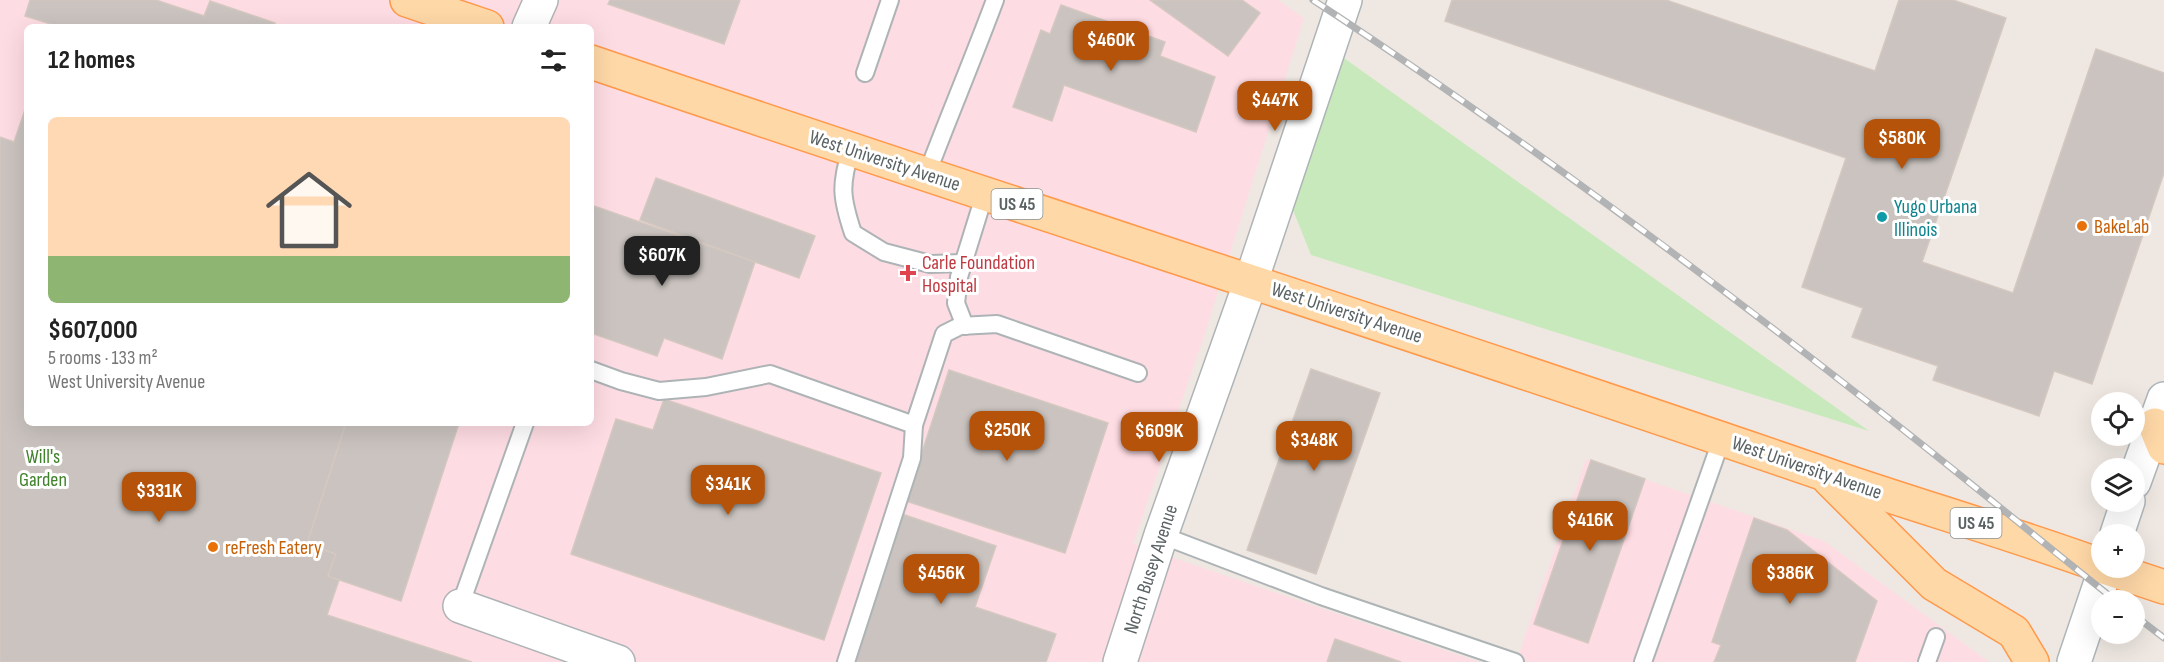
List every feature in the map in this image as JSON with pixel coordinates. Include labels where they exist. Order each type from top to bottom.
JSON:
[{"type":"main road","points":[[407,0],[478,24]]},
{"type":"main road","name":"West University Avenue","points":[[594,63],[2091,562]]},
{"type":"main road","points":[[1823,473],[1934,584],[2014,632],[2032,662]]},
{"type":"main road","name":"West University Avenue","points":[[2137,578],[2164,587]]},
{"type":"street","points":[[530,24],[541,0]]},
{"type":"street","name":"North Busey Avenue","points":[[1120,662],[1161,535],[1251,281],[1345,0]]},
{"type":"street","points":[[2145,458],[2161,424]]},
{"type":"street","points":[[2074,662],[2101,578]]},
{"type":"street","points":[[460,606],[618,662]]},
{"type":"lane","points":[[865,73],[890,0]]},
{"type":"lane","points":[[927,174],[995,0]]},
{"type":"lane","points":[[851,149],[843,176],[843,200],[853,232],[884,252],[930,264],[963,262]]},
{"type":"lane","points":[[965,326],[956,303],[959,277],[986,193]]},
{"type":"lane","points":[[846,662],[912,458],[914,425],[944,334],[965,326],[997,324],[1138,374]]},
{"type":"lane","points":[[594,371],[658,391],[706,387],[770,374],[914,425]]},
{"type":"lane","points":[[460,606],[524,426]]},
{"type":"lane","points":[[1644,662],[1722,438]]},
{"type":"lane","points":[[1161,535],[1321,596],[1515,662]]},
{"type":"lane","points":[[1927,662],[1936,637]]},
{"type":"shaded area","name":"Carle Foundation Hospital","points":[[0,0],[1278,0],[1304,18],[1205,333],[1133,544],[1479,662],[0,662]]},
{"type":"shaded area","points":[[1586,459],[1824,541],[1989,662],[1516,662]]},
{"type":"green space","points":[[1341,56],[1869,431],[1311,255],[1293,210]]},
{"type":"building","points":[[30,0],[156,0],[204,16],[210,1],[275,23],[51,24],[25,16]]},
{"type":"building","points":[[610,0],[740,0],[724,44],[608,4]]},
{"type":"building","points":[[1150,0],[1242,0],[1260,13],[1228,56]]},
{"type":"building","name":"Yugo Urbana Illinois","points":[[1452,0],[1666,0],[1875,71],[1899,0],[1953,0],[2006,18],[1922,262],[2013,293],[2096,49],[2164,73],[2164,173],[2092,384],[2054,371],[2039,416],[1933,380],[1938,366],[1852,337],[1863,308],[1802,287],[1846,158],[1445,21]]},
{"type":"building","points":[[1061,5],[1165,42],[1160,56],[1215,77],[1196,132],[1064,85],[1052,121],[1013,107],[1041,30],[1050,34]]},
{"type":"building","points":[[24,113],[24,426],[345,426],[307,544],[336,554],[328,576],[339,580],[327,615],[472,662],[0,662],[0,137],[14,142]]},
{"type":"building","points":[[656,178],[815,236],[799,278],[640,220]]},
{"type":"building","points":[[594,206],[755,262],[722,359],[664,338],[657,356],[594,334]]},
{"type":"building","points":[[1311,369],[1380,393],[1316,574],[1247,550]]},
{"type":"building","points":[[949,370],[1108,423],[1065,553],[906,501]]},
{"type":"building","points":[[664,399],[881,473],[824,640],[571,554],[616,419],[653,430]]},
{"type":"building","points":[[345,426],[458,426],[401,601],[328,576],[336,554],[307,544]]},
{"type":"building","points":[[1591,460],[1645,479],[1588,643],[1534,624]]},
{"type":"building","points":[[902,514],[996,546],[975,607],[1056,634],[1046,662],[851,662]]},
{"type":"building","points":[[1754,518],[1787,530],[1877,601],[1855,662],[1714,662],[1721,645],[1712,642]]},
{"type":"building","points":[[1335,639],[1401,662],[1327,662]]},
{"type":"railway","points":[[1313,0],[1467,104],[1694,268],[1915,439],[2103,590]]},
{"type":"railway","points":[[2145,623],[2164,638]]},
{"type":"place","name":"Yugo Urbana Illinois","points":[[1882,217]]},
{"type":"place","name":"BakeLab","points":[[2082,226]]},
{"type":"place","name":"Carle Foundation Hospital","points":[[908,273]]},
{"type":"place","name":"reFresh Eatery","points":[[213,547]]},
{"type":"park label","name":"Will's Garden","points":[[43,468]]}]
